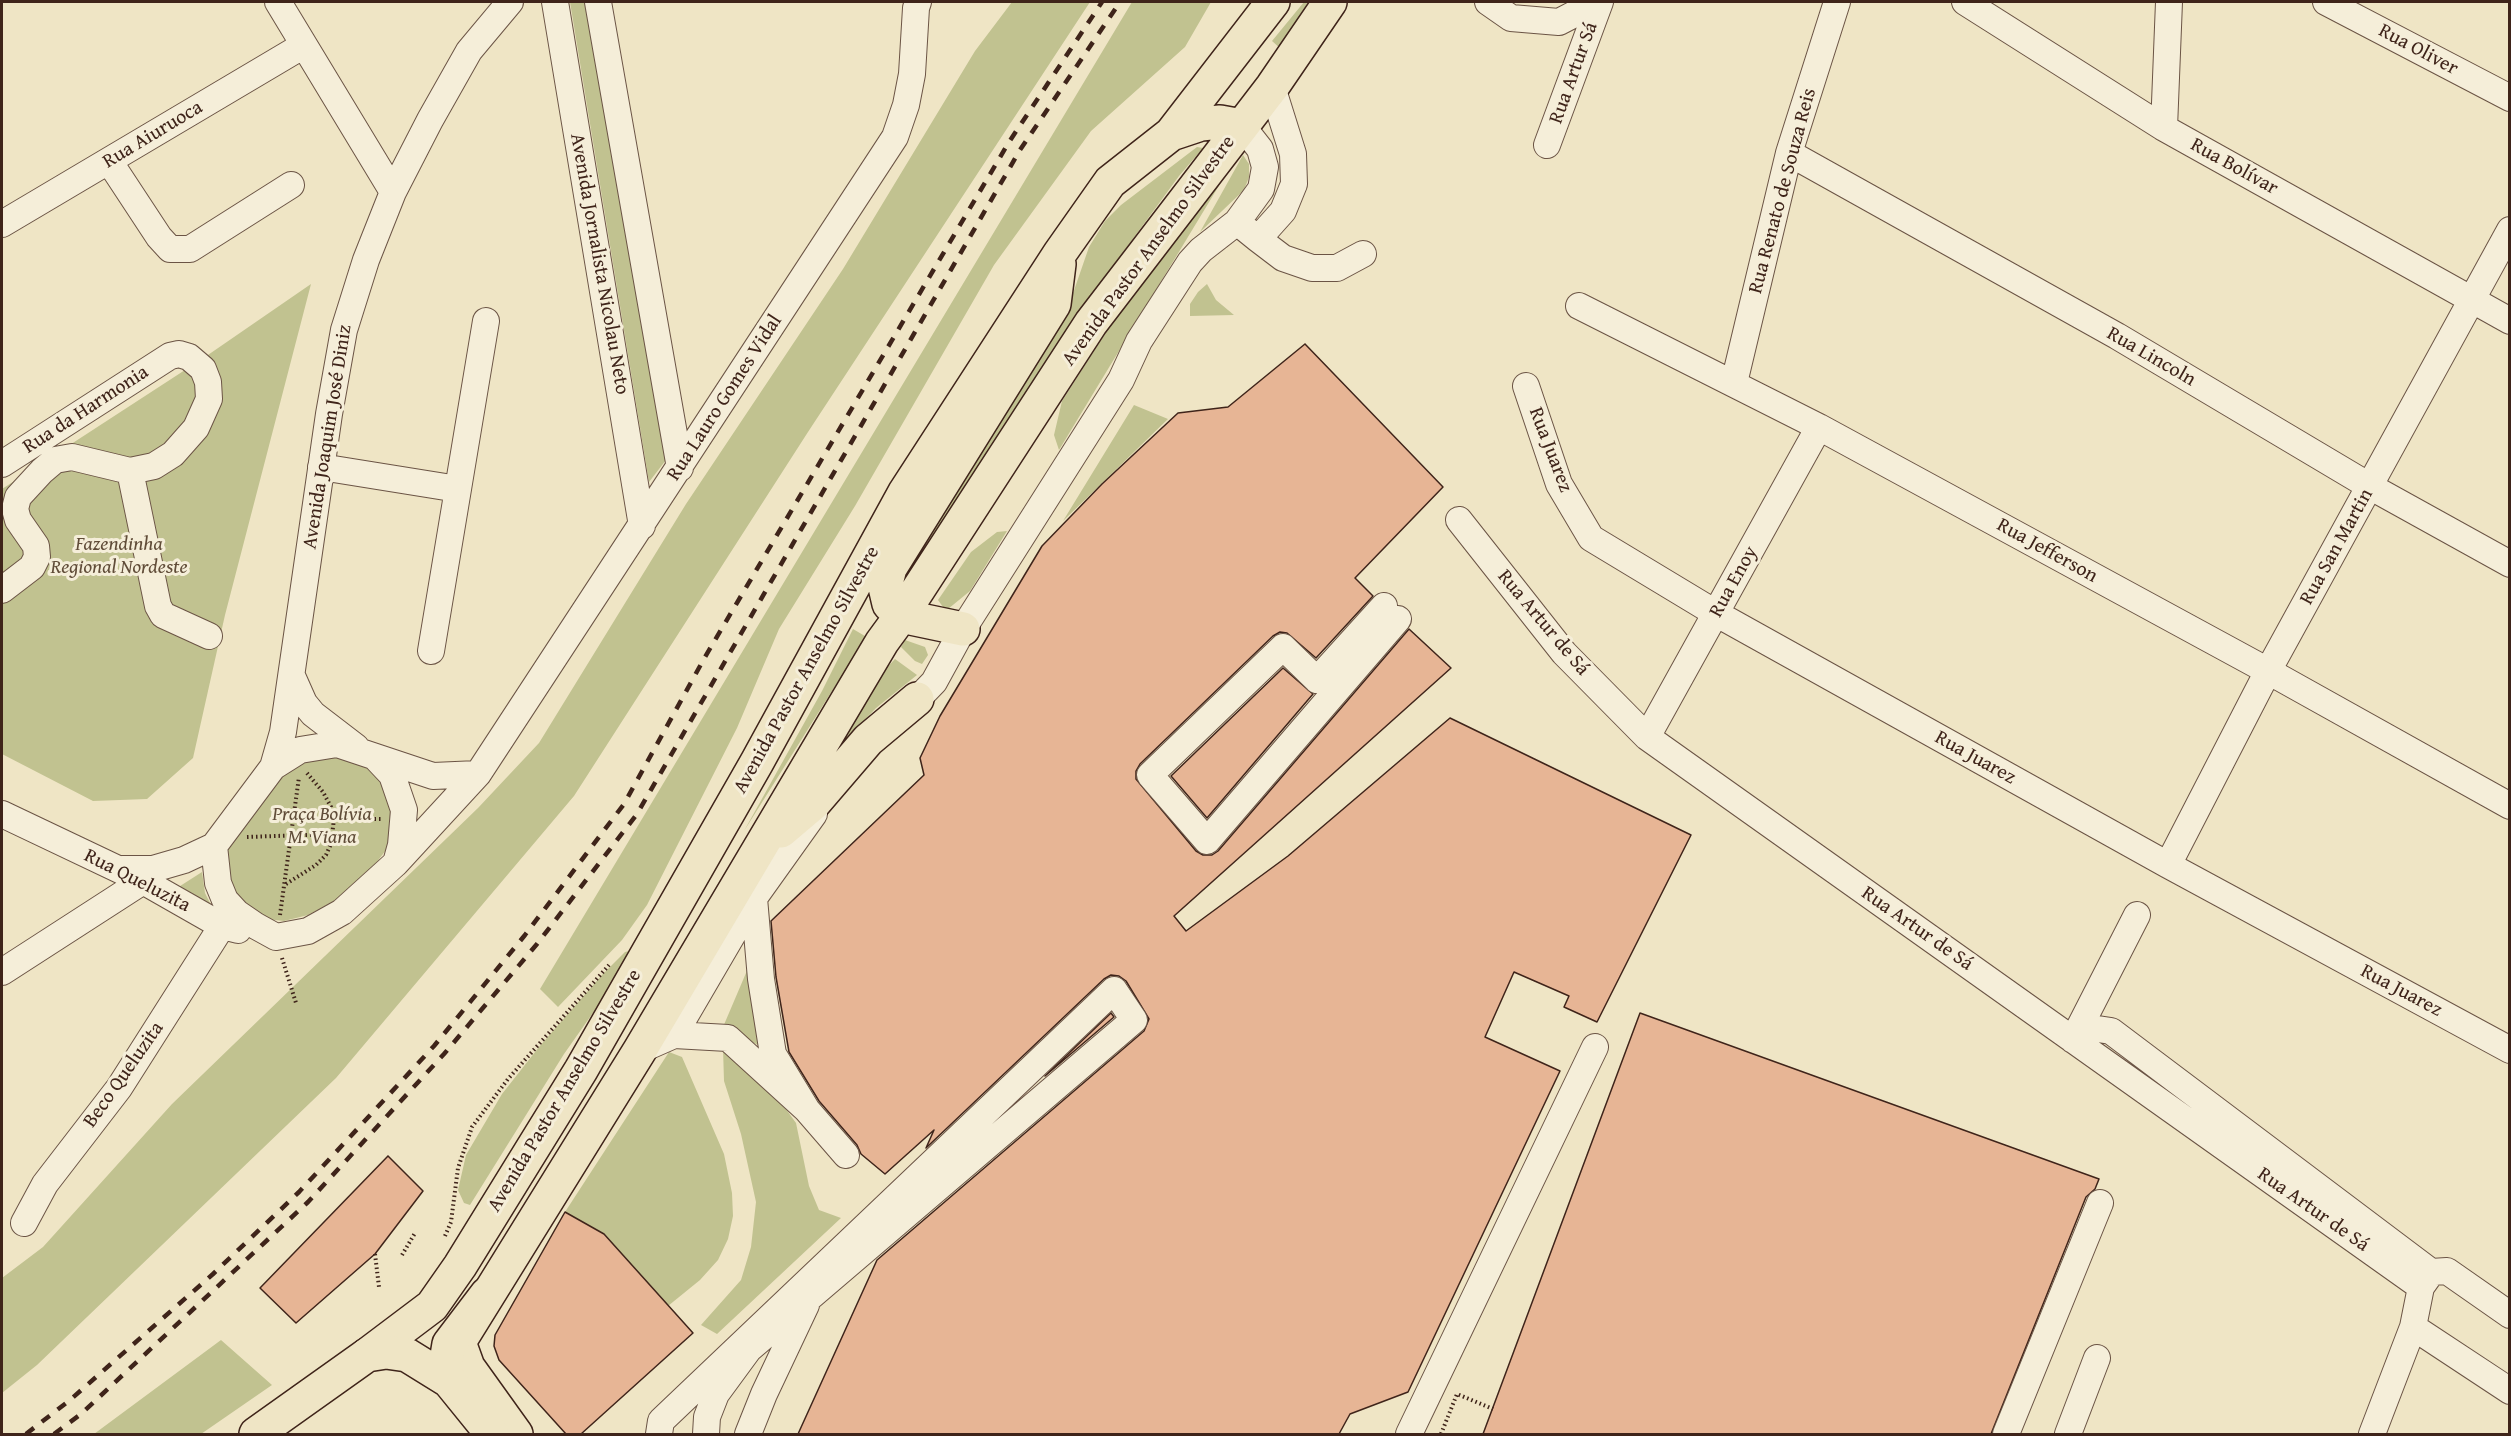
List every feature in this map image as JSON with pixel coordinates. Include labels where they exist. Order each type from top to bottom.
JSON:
[{"type":"main road","name":"Avenida Pastor Anselmo Silvestre","points":[[256,1434],[432,1306],[460,1266],[581,1070],[757,762],[905,492],[1060,254],[1110,182],[1171,134],[1274,2]]},
{"type":"main road","name":"Avenida Pastor Anselmo Silvestre","points":[[456,1378],[445,1368],[448,1344],[487,1294],[640,1050],[882,642],[902,616],[1091,323],[1272,87],[1330,2]]},
{"type":"main road","points":[[1171,134],[1201,124],[1220,122],[1242,126]]},
{"type":"main road","points":[[963,629],[902,616],[889,604],[885,587],[890,568],[1054,304],[1060,254]]},
{"type":"main road","points":[[759,850],[814,803],[868,740],[916,699]]},
{"type":"main road","points":[[367,1355],[386,1352],[407,1355],[456,1378],[516,1434]]},
{"type":"main road","points":[[456,1378],[492,1434]]},
{"type":"street","name":"Avenida Joaquim José Diniz","points":[[273,767],[283,732],[321,467],[344,330],[366,260],[393,192],[469,51],[510,2]]},
{"type":"street","name":"Avenida Jornalista Nicolau Neto","points":[[555,2],[642,526]]},
{"type":"street","points":[[598,2],[680,468]]},
{"type":"street","name":"Rua Lauro Gomes Vidal","points":[[278,925],[308,931],[342,912],[396,863],[478,774],[895,137],[906,105],[912,74],[918,2]]},
{"type":"street","points":[[1488,2],[1511,18],[1559,22],[1582,10],[1588,2]]},
{"type":"street","name":"Rua Artur Sá","points":[[1547,145],[1600,2]]},
{"type":"street","name":"Rua Renato de Souza Reis","points":[[1734,382],[1789,153],[1837,2]]},
{"type":"street","name":"Rua Bolívar","points":[[1965,2],[2164,128],[2510,321]]},
{"type":"street","points":[[2164,128],[2169,2]]},
{"type":"street","name":"Rua Oliver","points":[[2326,2],[2510,98]]},
{"type":"street","points":[[282,3],[304,45],[393,192]]},
{"type":"street","name":"Rua Aiuruoca","points":[[2,224],[304,45]]},
{"type":"street","points":[[1258,239],[1283,211],[1294,184],[1293,154],[1272,87]]},
{"type":"street","name":"Avenida Pastor Anselmo Silvestre","points":[[674,1035],[754,898],[818,807],[858,761],[934,682],[963,629],[1120,380],[1139,342],[1190,262],[1201,250],[1237,222],[1261,189],[1265,167],[1260,149],[1242,126]]},
{"type":"street","name":"Rua Lincoln","points":[[1789,153],[2117,336],[2371,487],[2510,564]]},
{"type":"street","points":[[109,161],[159,237],[171,249],[190,249],[291,185]]},
{"type":"street","points":[[1237,222],[1283,258],[1312,268],[1337,268],[1363,254]]},
{"type":"street","name":"Rua San Martin","points":[[2168,865],[2268,671],[2510,230]]},
{"type":"street","name":"Rua Jefferson","points":[[1579,306],[1734,382],[1819,427],[2268,671],[2510,806]]},
{"type":"street","points":[[431,651],[486,321]]},
{"type":"street","name":"Rua da Harmonia","points":[[2,464],[170,356],[179,354],[189,357],[203,369],[208,382],[209,399],[196,428],[173,454],[154,466],[130,471]]},
{"type":"street","name":"Rua Juarez","points":[[1526,386],[1559,484],[1591,538],[1717,614],[2168,865],[2510,1050]]},
{"type":"street","name":"Rua Enoy","points":[[1647,737],[1819,427]]},
{"type":"street","points":[[2,590],[32,567],[37,557],[36,546],[18,520],[15,508],[18,497],[42,471],[56,460],[72,457],[130,471],[158,606],[163,615],[209,636]]},
{"type":"street","points":[[321,467],[458,489]]},
{"type":"street","name":"Rua Artur de Sá","points":[[1459,520],[1564,653],[1647,737],[2426,1280],[2447,1271],[2510,1315]]},
{"type":"street","points":[[1391,613],[1207,841],[1150,775],[1283,646],[1317,680],[1391,613]]},
{"type":"street","points":[[292,675],[304,703],[313,714],[368,754],[392,775],[404,810],[401,846],[396,863]]},
{"type":"street","points":[[117,869],[153,869],[184,860],[214,846],[273,767],[300,750],[311,747],[337,744],[433,776],[478,774]]},
{"type":"street","name":"Rua Queluzita","points":[[2,814],[143,881],[222,926],[278,925]]},
{"type":"street","points":[[214,846],[218,883],[225,900],[237,913],[256,926],[278,925]]},
{"type":"street","points":[[2,972],[143,881]]},
{"type":"street","points":[[754,898],[762,979],[773,1054],[807,1110]]},
{"type":"street","points":[[2075,1037],[2137,915]]},
{"type":"street","name":"Beco Queluzita","points":[[24,1223],[45,1184],[119,1088],[222,926]]},
{"type":"street","points":[[659,1434],[661,1421],[1114,990],[1134,1020],[749,1349],[716,1394],[707,1417],[706,1434]]},
{"type":"street","points":[[640,1050],[674,1035],[728,1038],[807,1110],[846,1155]]},
{"type":"street","points":[[1408,1434],[1595,1047]]},
{"type":"street","points":[[2006,1434],[2100,1203]]},
{"type":"street","points":[[2372,1434],[2413,1327],[2426,1280]]},
{"type":"street","points":[[748,1434],[764,1394],[812,1293]]},
{"type":"street","points":[[2413,1327],[2510,1391]]},
{"type":"street","points":[[2068,1434],[2097,1358]]},
{"type":"path","points":[[296,1003],[278,925],[301,768]]},
{"type":"path","points":[[285,884],[306,873],[326,855],[332,834],[334,819],[323,792],[314,780]]},
{"type":"path","points":[[334,819],[387,819]]},
{"type":"path","points":[[240,837],[332,834]]},
{"type":"path","points":[[444,1240],[451,1222],[458,1168],[472,1127],[508,1079],[617,956]]},
{"type":"path","points":[[402,1255],[414,1233]]},
{"type":"path","points":[[375,1254],[379,1287]]},
{"type":"path","points":[[1441,1434],[1457,1394],[1492,1409]]},
{"type":"green space","points":[[570,2],[588,2],[666,460],[649,482]]},
{"type":"green space","points":[[1012,2],[1090,2],[808,432],[574,796],[336,1078],[37,1365],[2,1393],[2,1278],[43,1247],[172,1104],[478,808],[539,743],[686,504],[843,269],[975,51]]},
{"type":"green space","points":[[1132,2],[1211,2],[1185,47],[1091,131],[994,265],[855,506],[779,629],[737,728],[647,905],[622,940],[558,1007],[540,989]]},
{"type":"green space","points":[[1304,2],[1319,2],[1282,50],[1272,41]]},
{"type":"green space","points":[[1197,147],[1203,148],[1179,176],[1080,311],[905,594],[900,587],[956,487],[1070,302],[1089,247],[1105,221],[1121,205]]},
{"type":"green space","points":[[1243,155],[1249,164],[1249,177],[1244,190],[1200,232]]},
{"type":"green space","points":[[1217,183],[1220,184],[1059,450],[1054,435],[1062,401],[1108,329]]},
{"type":"green space","name":"Fazendinha Regional Nordeste","points":[[311,284],[225,615],[193,758],[147,799],[93,801],[2,754],[2,489],[205,357]]},
{"type":"green space","points":[[1207,284],[1216,300],[1234,315],[1190,316],[1190,304]]},
{"type":"green space","points":[[1134,405],[1168,419],[1063,521]]},
{"type":"green space","points":[[1007,531],[970,591],[948,609],[943,607],[938,600],[971,552],[997,532]]},
{"type":"green space","points":[[853,629],[870,639],[837,683],[744,831],[822,691]]},
{"type":"green space","points":[[905,640],[925,647],[928,655],[922,664],[915,661],[901,647]]},
{"type":"green space","points":[[895,659],[917,675],[876,708],[857,728],[811,797],[875,680]]},
{"type":"green space","name":"Praça Bolívia M. Viana","points":[[355,755],[385,779],[394,824],[386,850],[370,871],[338,899],[308,915],[284,921],[266,919],[239,903],[221,855],[276,779],[300,761]]},
{"type":"green space","points":[[202,872],[205,893],[212,907],[177,888]]},
{"type":"green space","points":[[633,950],[626,966],[564,1054],[470,1205],[464,1203],[458,1190],[466,1155],[502,1094],[539,1047],[602,975],[625,952]]},
{"type":"green space","points":[[752,952],[758,1045],[723,1027],[746,973]]},
{"type":"green space","points":[[723,1048],[778,1098],[796,1123],[809,1186],[819,1210],[841,1218],[717,1334],[701,1325],[741,1280],[751,1247],[756,1202],[741,1134],[724,1081]]},
{"type":"green space","points":[[669,1052],[682,1057],[724,1154],[732,1193],[733,1216],[728,1239],[718,1260],[700,1280],[668,1306],[604,1234],[565,1212]]},
{"type":"green space","points":[[221,1340],[272,1385],[201,1434],[94,1434]]},
{"type":"building","points":[[1305,344],[1443,487],[1355,578],[1373,596],[1316,658],[1287,633],[1280,632],[1273,636],[1140,764],[1136,771],[1136,779],[1196,851],[1203,855],[1212,855],[1218,851],[1409,629],[1451,668],[1174,916],[1186,931],[1288,856],[1450,718],[1691,835],[1597,1022],[1564,1007],[1569,996],[1514,972],[1485,1037],[1560,1071],[1408,1392],[1350,1414],[1339,1434],[798,1434],[877,1260],[1144,1031],[1149,1019],[1126,981],[1119,976],[1111,975],[1104,979],[926,1148],[934,1130],[885,1174],[861,1154],[857,1145],[819,1101],[789,1052],[776,977],[771,921],[924,775],[920,758],[940,716],[1042,546],[1102,484],[1178,413],[1228,407]]},
{"type":"building","points":[[1283,668],[1313,694],[1207,818],[1171,776]]},
{"type":"building","points":[[1111,1013],[1114,1017],[1045,1076]]},
{"type":"building","points":[[1640,1013],[2099,1179],[2095,1189],[2086,1197],[1991,1434],[1483,1434]]},
{"type":"building","points":[[388,1156],[423,1191],[375,1254],[296,1323],[260,1288]]},
{"type":"building","points":[[565,1212],[604,1234],[693,1333],[581,1434],[566,1434],[499,1360],[494,1346],[495,1335]]},
{"type":"railway","points":[[26,1434],[70,1400],[213,1274],[299,1192],[434,1046],[525,935],[624,804],[705,657],[1009,142],[1102,2]]},
{"type":"railway","points":[[54,1434],[81,1414],[308,1202],[444,1054],[537,944],[637,814],[1020,150],[1120,2]]}]
